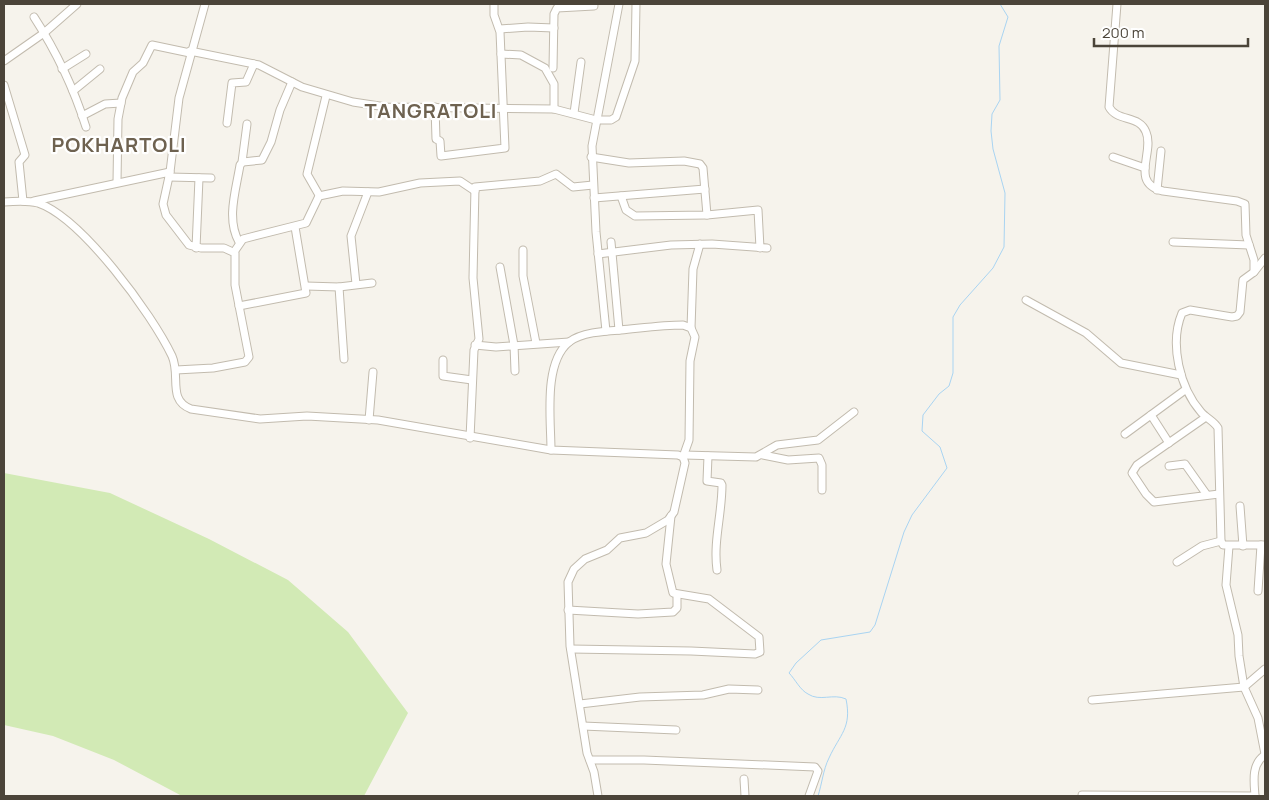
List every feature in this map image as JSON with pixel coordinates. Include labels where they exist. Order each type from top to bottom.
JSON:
[{"type":"street","points":[[4,61],[44,33],[77,4]]},
{"type":"street","points":[[205,4],[190,52],[175,116],[170,175],[163,200],[166,215],[186,243],[196,248],[221,247],[234,252]]},
{"type":"street","points":[[435,107],[436,140],[440,141],[442,156],[504,149],[506,144],[502,108],[500,29],[494,16],[494,4]]},
{"type":"street","points":[[606,331],[591,157],[596,120],[619,4]]},
{"type":"street","points":[[117,182],[118,119],[121,102],[132,72],[143,63],[152,46],[254,64],[326,96],[370,105],[554,109],[596,120],[611,120],[615,118],[631,75],[636,52],[636,4]]},
{"type":"street","points":[[1117,4],[1110,107],[1116,115],[1140,122],[1144,126],[1148,137],[1145,168],[1147,181],[1157,190],[1242,202],[1246,208],[1249,245],[1254,260],[1254,272]]},
{"type":"street","points":[[554,68],[554,14],[557,8],[594,6]]},
{"type":"street","points":[[34,17],[73,91],[86,127]]},
{"type":"street","points":[[500,29],[554,28]]},
{"type":"street","points":[[62,69],[86,54]]},
{"type":"street","points":[[501,54],[521,55],[546,68],[554,84],[554,109]]},
{"type":"street","points":[[574,113],[581,62]]},
{"type":"street","points":[[227,123],[232,83],[246,82],[254,64]]},
{"type":"street","points":[[73,91],[100,69]]},
{"type":"street","points":[[242,162],[262,160],[271,142],[280,110],[292,82]]},
{"type":"street","points":[[4,85],[25,156],[19,162],[27,202]]},
{"type":"street","points":[[320,195],[308,174],[326,96]]},
{"type":"street","points":[[82,116],[105,104],[121,102]]},
{"type":"street","points":[[239,242],[232,229],[231,219],[248,124]]},
{"type":"street","points":[[1157,190],[1161,151]]},
{"type":"street","points":[[591,157],[629,163],[680,160],[702,166],[707,214]]},
{"type":"street","points":[[1112,157],[1145,168]]},
{"type":"street","points":[[470,438],[475,346],[479,338],[473,270],[475,191],[477,186],[540,181],[556,174],[573,187],[593,185]]},
{"type":"street","points":[[4,202],[27,202],[117,182],[170,175],[211,178]]},
{"type":"street","points":[[196,248],[199,178]]},
{"type":"street","points":[[320,195],[343,191],[386,191],[420,183],[460,181],[475,191]]},
{"type":"street","points":[[594,198],[705,189]]},
{"type":"street","points":[[356,284],[351,236],[368,192]]},
{"type":"street","points":[[176,370],[226,366],[247,361],[249,354],[234,280],[234,252],[239,242],[245,238],[307,222],[320,195]]},
{"type":"street","points":[[598,254],[646,247],[700,244],[764,248],[758,210],[636,216],[626,210],[621,196]]},
{"type":"street","points":[[27,202],[45,207],[65,220],[102,256],[138,301],[164,342],[176,370],[177,398],[184,406],[191,409],[260,419],[308,416],[370,420],[551,450],[756,457],[777,446],[818,440],[854,412]]},
{"type":"street","points":[[239,306],[305,294],[306,286],[295,226]]},
{"type":"street","points":[[611,242],[619,330]]},
{"type":"street","points":[[1173,242],[1249,245]]},
{"type":"street","points":[[571,649],[755,654],[760,652],[759,637],[713,602],[704,597],[677,595],[672,591],[666,564],[671,516],[689,440],[690,361],[695,337],[691,328],[693,269],[700,244]]},
{"type":"street","points":[[523,250],[523,276],[536,343]]},
{"type":"street","points":[[1258,591],[1263,545],[1229,546],[1223,545],[1221,541],[1219,494],[1220,435],[1215,424],[1206,417],[1186,390],[1181,376],[1177,347],[1182,313],[1190,310],[1236,316],[1240,312],[1243,280],[1254,272],[1265,258]]},
{"type":"street","points":[[500,268],[514,345],[515,371]]},
{"type":"street","points":[[306,286],[339,286],[372,282]]},
{"type":"street","points":[[339,286],[344,359]]},
{"type":"street","points":[[1026,300],[1086,332],[1121,363],[1181,376]]},
{"type":"street","points":[[475,346],[489,348],[569,342],[582,336],[606,331],[680,325],[691,328]]},
{"type":"street","points":[[551,450],[552,378],[557,361],[569,342]]},
{"type":"street","points":[[443,360],[443,376],[472,380]]},
{"type":"street","points":[[370,420],[373,372]]},
{"type":"street","points":[[1125,434],[1186,390]]},
{"type":"street","points":[[1151,415],[1168,443]]},
{"type":"street","points":[[1206,417],[1132,469],[1133,476],[1154,502],[1219,494]]},
{"type":"street","points":[[762,455],[788,460],[819,458],[822,465],[822,490]]},
{"type":"street","points":[[708,456],[707,481],[721,483],[722,485],[714,552],[717,570]]},
{"type":"street","points":[[1169,466],[1185,464],[1207,496]]},
{"type":"street","points":[[1240,506],[1244,546]]},
{"type":"street","points":[[597,795],[571,649],[568,582],[579,563],[607,550],[620,538],[654,530],[671,516]]},
{"type":"street","points":[[1177,562],[1202,546],[1221,541]]},
{"type":"street","points":[[1082,795],[1255,796],[1254,772],[1257,764],[1265,755],[1258,718],[1244,687],[1238,656],[1238,635],[1226,585],[1229,546]]},
{"type":"street","points":[[568,610],[638,614],[673,612],[677,608],[677,595]]},
{"type":"street","points":[[1092,700],[1244,687],[1265,669]]},
{"type":"street","points":[[580,704],[640,697],[703,695],[729,689],[758,690]]},
{"type":"street","points":[[584,726],[676,730]]},
{"type":"street","points":[[590,760],[644,760],[815,767],[818,771],[809,796]]},
{"type":"street","points":[[744,780],[745,796]]},
{"type":"green space","points":[[4,473],[110,493],[209,539],[288,580],[348,632],[408,713],[364,796],[182,796],[114,760],[53,736],[4,725]]},
{"type":"waterway","points":[[818,796],[827,763],[846,724],[846,699],[841,697],[822,698],[813,696],[802,690],[789,673],[796,663],[821,640],[870,632],[875,625],[904,532],[912,515],[947,468],[940,447],[922,431],[923,415],[939,394],[949,386],[953,373],[953,317],[960,305],[993,268],[1004,247],[1005,193],[993,149],[991,131],[992,114],[1000,100],[999,46],[1008,17],[1000,4]]},
{"type":"district","name":"TANGRATOLI","points":[[431,110]]},
{"type":"district","name":"POKHARTOLI","points":[[119,144]]}]
